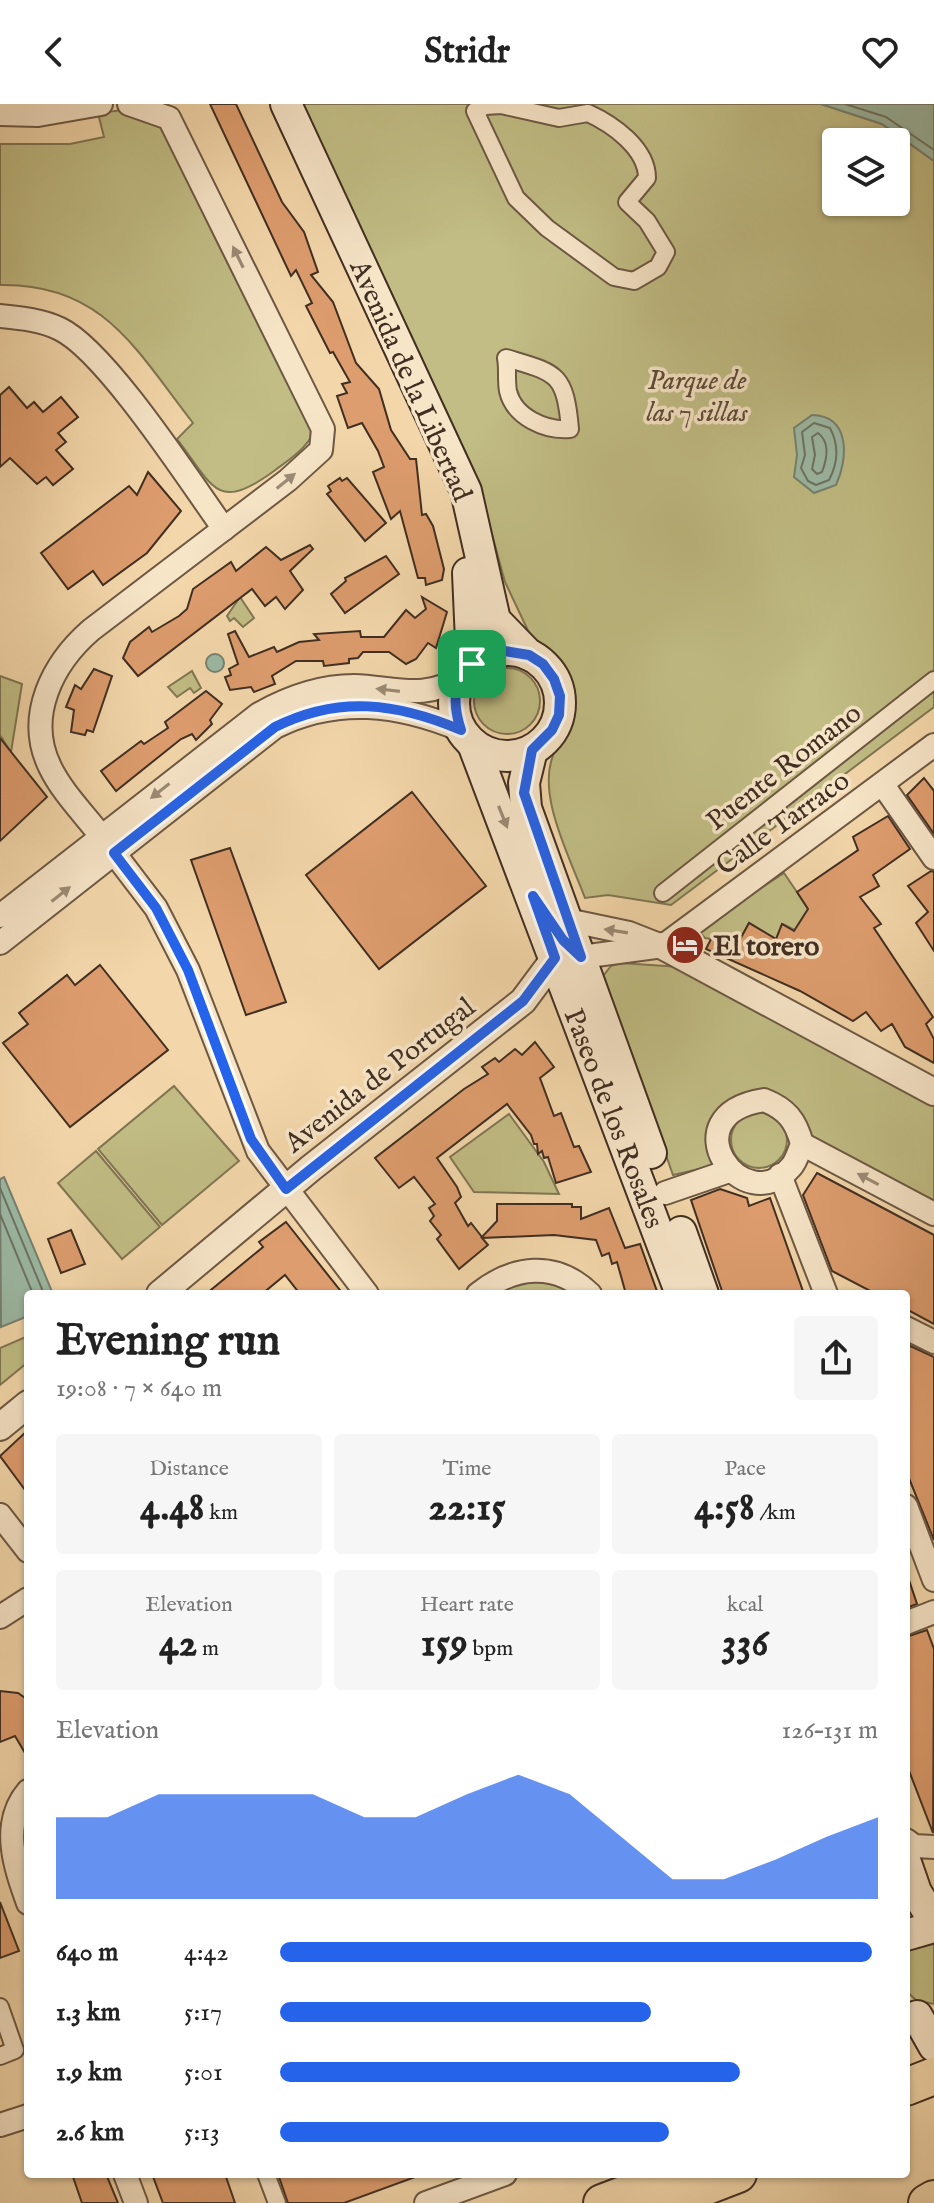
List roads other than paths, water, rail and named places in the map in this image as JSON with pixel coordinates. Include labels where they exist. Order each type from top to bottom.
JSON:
[{"type":"highway","points":[[910,2085],[934,2076]]},
{"type":"highway","points":[[910,2108],[934,2099]]},
{"type":"highway","points":[[602,2203],[668,2178]]},
{"type":"highway","points":[[663,2203],[728,2178]]},
{"type":"highway","points":[[927,2203],[934,2199]]},
{"type":"main road","name":"Avenida de la Libertad","points":[[263,104],[437,460],[470,580],[466,670]]},
{"type":"main road","name":"Avenida de la Libertad","points":[[286,104],[466,491],[495,620],[529,655]]},
{"type":"main road","points":[[498,650],[529,655],[543,664],[554,679],[560,696],[559,715],[552,730],[532,750],[504,757],[467,737],[454,709],[466,670],[498,650]]},
{"type":"main road","name":"Paseo de los Rosales","points":[[467,737],[533,896],[568,958],[701,1290]]},
{"type":"main road","name":"Paseo de los Rosales","points":[[532,750],[524,783],[526,808],[567,920],[568,958],[680,1290]]},
{"type":"main road","points":[[910,1875],[934,1924],[910,1933]]},
{"type":"main road","points":[[919,2015],[934,2046]]},
{"type":"street","points":[[0,114],[38,115],[101,104]]},
{"type":"street","points":[[129,104],[169,118],[323,429],[321,450],[69,649],[48,686],[42,716],[42,741],[48,765],[156,908],[182,958],[251,1139],[364,1290]]},
{"type":"street","points":[[501,105],[559,118],[588,113],[622,135],[639,153],[647,170],[644,186],[627,202],[662,240],[666,252],[658,267],[634,281],[614,277],[547,228],[516,198],[475,111],[485,106],[501,105]]},
{"type":"street","points":[[0,316],[62,330],[105,368],[224,529]]},
{"type":"street","points":[[506,358],[548,369],[559,381],[566,396],[570,429],[557,430],[517,409],[508,390],[506,358]]},
{"type":"street","points":[[0,943],[108,844],[259,714],[294,696],[352,686],[432,692],[466,670]]},
{"type":"street","name":"Puente Romano","points":[[663,893],[934,680]]},
{"type":"street","points":[[0,916],[275,727],[303,713],[353,705],[390,709],[436,720],[467,737]]},
{"type":"street","name":"Calle Tarraco","points":[[663,946],[934,745]]},
{"type":"street","points":[[883,785],[934,858]]},
{"type":"street","points":[[567,920],[629,933],[663,946],[934,1092]]},
{"type":"street","points":[[568,958],[663,946]]},
{"type":"street","name":"Avenida de Portugal","points":[[165,1290],[286,1189],[523,1001],[568,958]]},
{"type":"street","points":[[764,1100],[782,1107],[797,1125],[802,1144],[791,1168],[771,1181],[745,1181],[729,1171],[719,1155],[717,1136],[724,1118],[740,1104],[764,1100]]},
{"type":"street","points":[[802,1144],[934,1214]]},
{"type":"street","points":[[665,1193],[729,1171]]},
{"type":"street","points":[[780,1175],[824,1290]]},
{"type":"street","points":[[484,1290],[507,1274],[537,1270],[568,1278],[584,1290]]},
{"type":"street","points":[[910,1330],[934,1342]]},
{"type":"street","points":[[0,1427],[24,1407]]},
{"type":"street","points":[[0,1515],[24,1546]]},
{"type":"street","points":[[910,1517],[934,1580]]},
{"type":"street","points":[[0,1617],[24,1602]]},
{"type":"street","points":[[910,1621],[934,1612]]},
{"type":"street","points":[[24,1796],[13,1825],[11,1854],[24,1891]]},
{"type":"street","points":[[910,1843],[934,1847]]},
{"type":"street","points":[[0,2007],[15,2050],[0,2056]]},
{"type":"street","points":[[0,2125],[24,2117]]},
{"type":"street","points":[[127,2178],[136,2203]]},
{"type":"street","points":[[268,2178],[277,2203]]},
{"type":"street","points":[[426,2203],[490,2178]]},
{"type":"water","points":[[821,104],[934,104],[934,161],[910,144],[910,128],[888,128]]},
{"type":"water","points":[[812,415],[825,417],[834,423],[840,431],[844,452],[836,485],[814,493],[794,477],[797,455],[794,428]]},
{"type":"water","points":[[215,654],[224,663],[215,672],[206,663]]},
{"type":"water","points":[[4,1177],[51,1290],[24,1290],[24,1318],[1,1327],[0,1179]]},
{"type":"place","name":"El torero","points":[[685,945]]},
{"type":"park label","name":"Parque de las 7 sillas","points":[[697,395]]}]
